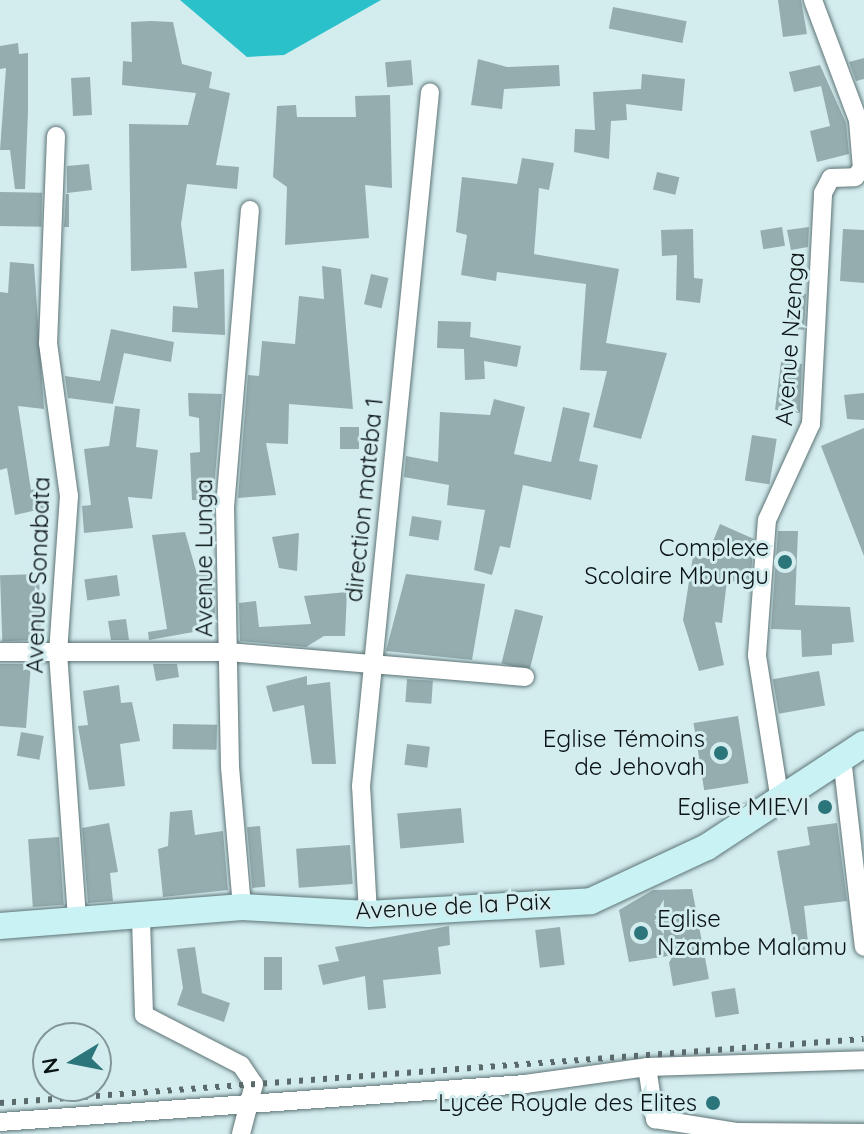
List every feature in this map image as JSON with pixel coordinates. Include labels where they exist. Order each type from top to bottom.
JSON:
[{"type":"street","name":"Avenue Nzenga","points":[[780,801],[757,655],[767,520],[811,424],[823,193],[831,178],[860,179],[862,169],[858,120],[813,0]]},
{"type":"street","name":"direction mateba 1","points":[[368,914],[361,786],[430,92]]},
{"type":"street","name":"Avenue Sonabata","points":[[56,136],[48,343],[69,496],[58,653],[62,793],[77,920]]},
{"type":"street","name":"Avenue Lunga","points":[[242,907],[228,652],[225,507],[250,210]]},
{"type":"street","points":[[0,652],[228,652],[525,677]]},
{"type":"street","points":[[853,751],[864,947]]},
{"type":"street","name":"Avenue de la Paix","points":[[0,926],[141,919],[242,907],[368,914],[591,901],[707,847],[853,751]]},
{"type":"street","points":[[141,919],[144,1015],[241,1065],[254,1100],[241,1134]]},
{"type":"street","points":[[0,1122],[254,1100],[525,1084],[647,1067],[864,1060]]},
{"type":"street","points":[[647,1067],[657,1127],[736,1132],[864,1133]]},
{"type":"water","points":[[180,0],[381,0],[284,55],[247,57]]},
{"type":"building","points":[[778,0],[801,0],[807,34],[783,37]]},
{"type":"building","points":[[613,7],[687,21],[682,43],[609,29]]},
{"type":"building","points":[[131,22],[173,22],[182,64],[212,72],[209,88],[230,93],[216,165],[239,167],[237,189],[187,184],[181,224],[187,268],[131,271],[129,124],[188,125],[196,93],[122,85],[123,61],[132,62]]},
{"type":"building","points":[[18,43],[19,54],[28,53],[25,189],[15,189],[10,150],[0,150],[6,68],[0,69],[0,46]]},
{"type":"building","points":[[864,58],[864,79],[856,81],[849,62]]},
{"type":"building","points":[[478,59],[507,67],[559,65],[560,86],[504,89],[502,109],[471,105]]},
{"type":"building","points":[[411,60],[413,85],[387,87],[385,62]]},
{"type":"building","points":[[820,65],[846,123],[849,154],[817,162],[810,131],[830,126],[821,86],[794,92],[789,72]]},
{"type":"building","points":[[642,74],[685,79],[682,111],[626,104],[627,120],[611,121],[609,159],[574,152],[575,129],[595,130],[593,92],[641,89]]},
{"type":"building","points":[[90,77],[92,115],[73,116],[71,78]]},
{"type":"building","points":[[390,95],[392,188],[365,185],[369,238],[285,245],[287,187],[273,177],[277,106],[296,105],[297,117],[356,117],[355,96]]},
{"type":"building","points":[[522,158],[554,163],[549,190],[539,188],[534,254],[619,269],[606,343],[667,353],[641,439],[593,427],[607,371],[580,370],[586,284],[497,272],[496,281],[461,275],[467,235],[456,232],[462,177],[517,184]]},
{"type":"building","points":[[89,164],[92,190],[67,193],[67,166]]},
{"type":"building","points":[[657,172],[679,177],[675,195],[653,190]]},
{"type":"building","points":[[0,192],[42,193],[41,227],[0,226]]},
{"type":"building","points":[[66,194],[69,194],[69,227],[64,227]]},
{"type":"building","points":[[782,227],[785,246],[763,249],[760,230]]},
{"type":"building","points":[[809,227],[808,247],[791,250],[787,230]]},
{"type":"building","points":[[693,229],[694,278],[703,279],[700,303],[676,300],[677,255],[662,256],[661,230]]},
{"type":"building","points":[[843,229],[864,230],[864,283],[840,281]]},
{"type":"building","points":[[10,262],[34,264],[44,409],[18,406],[31,490],[50,486],[50,507],[15,515],[7,468],[0,470],[0,292],[8,293]]},
{"type":"building","points":[[322,266],[341,269],[353,409],[289,404],[288,444],[266,443],[276,495],[238,498],[248,375],[259,376],[262,341],[295,344],[299,296],[324,299]]},
{"type":"building","points":[[224,269],[225,335],[172,332],[173,306],[198,308],[194,272]]},
{"type":"building","points":[[371,274],[389,278],[382,308],[364,304]]},
{"type":"building","points":[[792,292],[806,294],[804,330],[788,328]]},
{"type":"building","points":[[438,321],[471,322],[470,337],[521,346],[517,367],[484,361],[485,379],[465,380],[464,349],[437,348]]},
{"type":"building","points":[[111,329],[174,342],[171,362],[124,353],[113,404],[68,398],[65,376],[100,381]]},
{"type":"building","points":[[781,362],[802,364],[800,413],[775,410]]},
{"type":"building","points":[[188,393],[222,394],[213,501],[192,500],[190,453],[200,452],[199,418],[189,416]]},
{"type":"building","points":[[864,393],[864,420],[847,419],[844,395]]},
{"type":"building","points":[[494,399],[525,407],[514,454],[551,462],[563,407],[590,413],[579,461],[598,465],[591,500],[523,485],[510,548],[500,546],[492,575],[474,570],[485,510],[447,505],[449,485],[404,477],[406,456],[438,462],[440,412],[490,415]]},
{"type":"building","points":[[115,406],[140,409],[136,447],[158,450],[152,499],[128,497],[133,528],[84,533],[82,506],[91,505],[84,449],[109,446]]},
{"type":"building","points":[[340,427],[359,427],[359,449],[340,449]]},
{"type":"building","points":[[864,428],[864,556],[821,446]]},
{"type":"building","points":[[752,435],[777,439],[769,484],[745,480]]},
{"type":"building","points":[[412,516],[442,521],[439,540],[409,536]]},
{"type":"building","points":[[720,524],[754,539],[750,585],[727,580],[722,623],[715,622],[724,665],[699,671],[683,620],[693,556],[706,558]]},
{"type":"building","points":[[778,531],[798,531],[795,605],[850,607],[854,642],[832,644],[832,655],[802,657],[801,630],[771,629]]},
{"type":"building","points":[[185,532],[197,574],[214,573],[215,617],[196,618],[199,631],[149,640],[148,632],[167,629],[152,535]]},
{"type":"building","points":[[299,533],[297,571],[279,568],[272,537]]},
{"type":"building","points":[[39,574],[41,640],[2,641],[0,575]]},
{"type":"building","points":[[406,574],[485,584],[472,660],[386,651]]},
{"type":"building","points":[[117,575],[120,596],[87,600],[84,580]]},
{"type":"building","points":[[347,592],[345,636],[324,636],[306,647],[240,641],[239,603],[256,601],[259,627],[311,624],[304,596]]},
{"type":"building","points":[[515,609],[543,616],[530,670],[501,663]]},
{"type":"building","points":[[126,619],[129,640],[111,640],[108,621]]},
{"type":"building","points":[[0,664],[31,664],[26,728],[0,726]]},
{"type":"building","points":[[153,664],[177,664],[179,677],[156,681]]},
{"type":"building","points":[[819,671],[825,705],[779,714],[773,679]]},
{"type":"building","points":[[307,676],[307,685],[330,682],[336,764],[312,764],[304,705],[273,712],[266,686]]},
{"type":"building","points":[[407,679],[433,681],[431,704],[405,702]]},
{"type":"building","points":[[119,685],[121,703],[132,702],[140,741],[120,744],[125,786],[89,790],[78,726],[88,725],[83,691]]},
{"type":"building","name":"Eglise Témoins de Jehovah","points":[[738,716],[749,783],[704,790],[694,723]]},
{"type":"building","points":[[173,724],[217,725],[217,750],[173,749]]},
{"type":"building","points":[[21,732],[44,736],[39,760],[17,756]]},
{"type":"building","points":[[407,744],[430,747],[427,768],[404,765]]},
{"type":"building","points":[[461,808],[464,843],[400,848],[397,814]]},
{"type":"building","points":[[192,810],[195,835],[223,831],[228,890],[163,897],[158,849],[168,846],[170,812]]},
{"type":"building","points":[[109,823],[118,872],[110,873],[113,901],[88,903],[82,828]]},
{"type":"building","points":[[837,823],[847,901],[804,906],[809,951],[795,953],[777,851],[810,845],[807,827]]},
{"type":"building","points":[[260,826],[265,887],[252,888],[247,827]]},
{"type":"building","points":[[59,837],[64,905],[33,907],[28,839]]},
{"type":"building","points":[[350,845],[353,884],[299,888],[296,849]]},
{"type":"building","points":[[692,889],[709,979],[673,986],[668,956],[629,962],[619,910],[653,890]]},
{"type":"building","points":[[449,926],[450,945],[438,947],[441,974],[383,980],[386,1008],[368,1010],[365,976],[323,985],[318,965],[339,961],[335,947]]},
{"type":"building","points":[[560,927],[565,965],[540,968],[535,930]]},
{"type":"building","points":[[195,947],[202,993],[230,1003],[224,1022],[177,1005],[183,988],[177,949]]},
{"type":"building","points":[[264,957],[282,957],[282,990],[264,990]]},
{"type":"building","points":[[735,988],[739,1014],[715,1017],[711,992]]},
{"type":"railway","points":[[0,1103],[864,1039]]},
{"type":"place","name":"Complexe Scolaire Mbungu","points":[[785,562]]},
{"type":"place","name":"Eglise Témoins de Jehovah","points":[[721,753]]},
{"type":"place","name":"Eglise MIEVI","points":[[825,807]]},
{"type":"place","name":"Eglise Nzambe Malamu","points":[[641,933]]},
{"type":"place","name":"Lycée Royale des Elites","points":[[713,1103]]}]
